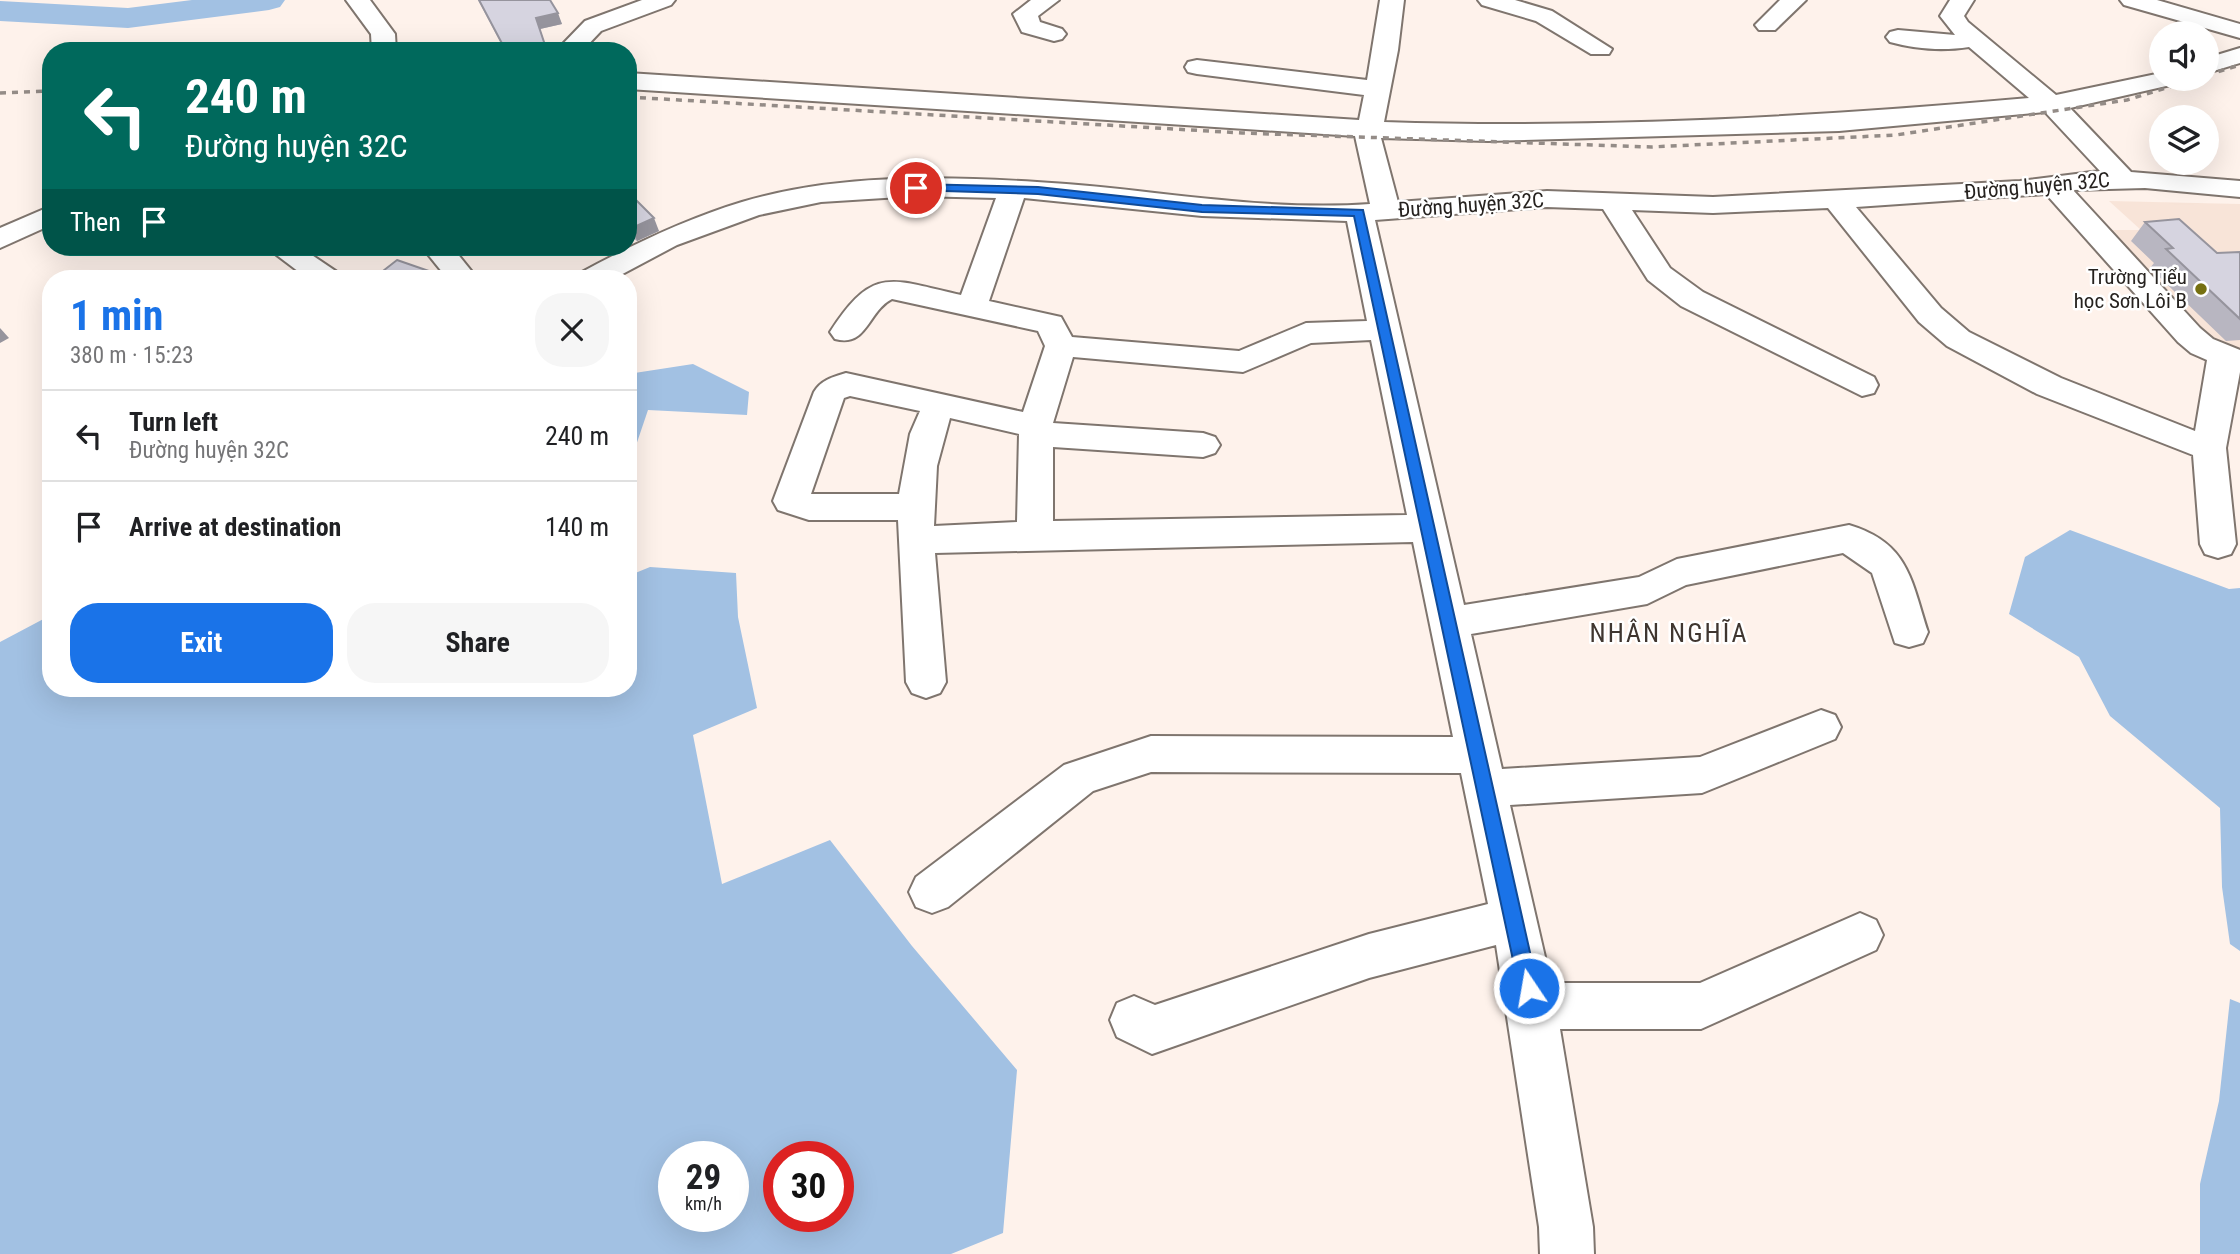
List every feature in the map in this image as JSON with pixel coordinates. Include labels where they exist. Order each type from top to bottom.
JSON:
[{"type":"street","points":[[577,42],[593,26],[663,0]]},
{"type":"street","points":[[1047,0],[1025,14],[1030,27],[1054,34]]},
{"type":"street","points":[[1392,0],[1368,138],[1372,212],[1385,330],[1531,1006],[1564,1252]]},
{"type":"street","points":[[1490,0],[1544,16],[1600,49]]},
{"type":"street","points":[[1767,25],[1794,0]]},
{"type":"street","points":[[1962,0],[1952,16],[2051,104],[2123,179]]},
{"type":"street","points":[[2132,0],[2240,31]]},
{"type":"street","points":[[360,2],[383,34],[383,42]]},
{"type":"street","points":[[1898,37],[1954,43],[1975,39]]},
{"type":"street","points":[[2219,62],[2240,55]]},
{"type":"street","points":[[1197,67],[1378,89]]},
{"type":"street","points":[[637,82],[1370,128],[1488,132],[1786,125],[2051,104],[2149,83]]},
{"type":"street","name":"Đường huyện 32C","points":[[637,255],[667,239],[775,201],[821,194],[916,188],[1013,190],[1202,208],[1372,212],[1547,199],[1713,205],[1836,200],[2090,179],[2123,179],[2240,189]]},
{"type":"street","points":[[2053,184],[2189,335],[2202,346],[2232,359],[2209,448],[2218,544]]},
{"type":"street","points":[[972,306],[1013,190]]},
{"type":"street","points":[[1836,200],[1930,315],[1958,338],[2049,386],[2135,422],[2209,448]]},
{"type":"street","points":[[1612,201],[1659,274],[1692,299],[1863,385]]},
{"type":"street","points":[[0,239],[42,218]]},
{"type":"street","points":[[294,256],[314,270]]},
{"type":"street","points":[[444,256],[456,270]]},
{"type":"street","name":"Đường huyện 32C","points":[[608,270],[635,256]]},
{"type":"street","points":[[846,332],[878,293],[892,290],[1049,324],[1061,346],[1036,430],[1035,535]]},
{"type":"street","points":[[1061,346],[1244,362],[1306,333],[1385,330]]},
{"type":"street","points":[[1203,444],[1036,430],[846,384],[830,392],[791,501],[809,507],[916,524],[1035,535],[1428,528]]},
{"type":"street","points":[[926,682],[916,524],[928,424],[939,405]]},
{"type":"street","points":[[1449,622],[1647,590],[1677,573],[1849,538],[1888,565],[1909,632]]},
{"type":"street","points":[[932,892],[1079,778],[1151,754],[1481,771],[1702,775],[1821,727]]},
{"type":"street","points":[[1135,1020],[1152,1030],[1368,956],[1514,919]]},
{"type":"street","points":[[1531,1006],[1701,1006],[1860,935]]},
{"type":"shaded area","name":"Trường Tiểu học Sơn Lôi B","points":[[2109,201],[2240,204],[2240,356],[2218,348],[2105,230],[2141,230]]},
{"type":"water","points":[[693,364],[749,392],[747,415],[648,410],[637,442],[637,373]]},
{"type":"water","points":[[2070,530],[2229,589],[2240,588],[2240,951],[2230,944],[2222,887],[2220,808],[2110,716],[2079,657],[2009,614],[2025,557]]},
{"type":"water","points":[[650,567],[736,573],[738,617],[757,708],[693,735],[722,884],[830,840],[912,946],[1017,1070],[1003,1233],[951,1254],[0,1254],[0,642],[42,620],[42,697],[637,697],[637,572]]},
{"type":"water","points":[[2230,999],[2240,1003],[2240,1254],[2200,1254],[2200,1184],[2219,1101]]},
{"type":"building","points":[[479,0],[550,0],[558,13],[536,18],[544,42],[501,42]]},
{"type":"building","points":[[637,201],[654,218],[637,226]]},
{"type":"building","points":[[2179,219],[2217,253],[2240,252],[2240,319],[2166,249],[2173,248],[2145,222]]},
{"type":"building","points":[[397,260],[426,270],[384,270]]},
{"type":"waterway","points":[[0,11],[128,18],[269,0]]},
{"type":"railway","points":[[2219,71],[2240,65]]},
{"type":"railway","points":[[0,93],[42,91]]},
{"type":"railway","points":[[637,98],[1242,133],[1651,147],[1896,135],[2127,100],[2156,91]]},
{"type":"place","name":"Trường Tiểu học Sơn Lôi B","points":[[2201,289]]},
{"type":"district","name":"NHÂN NGHĨA","points":[[1669,633]]},
{"type":"route","points":[[916,188],[1038,190],[1202,208],[1359,213],[1529,988]]}]
